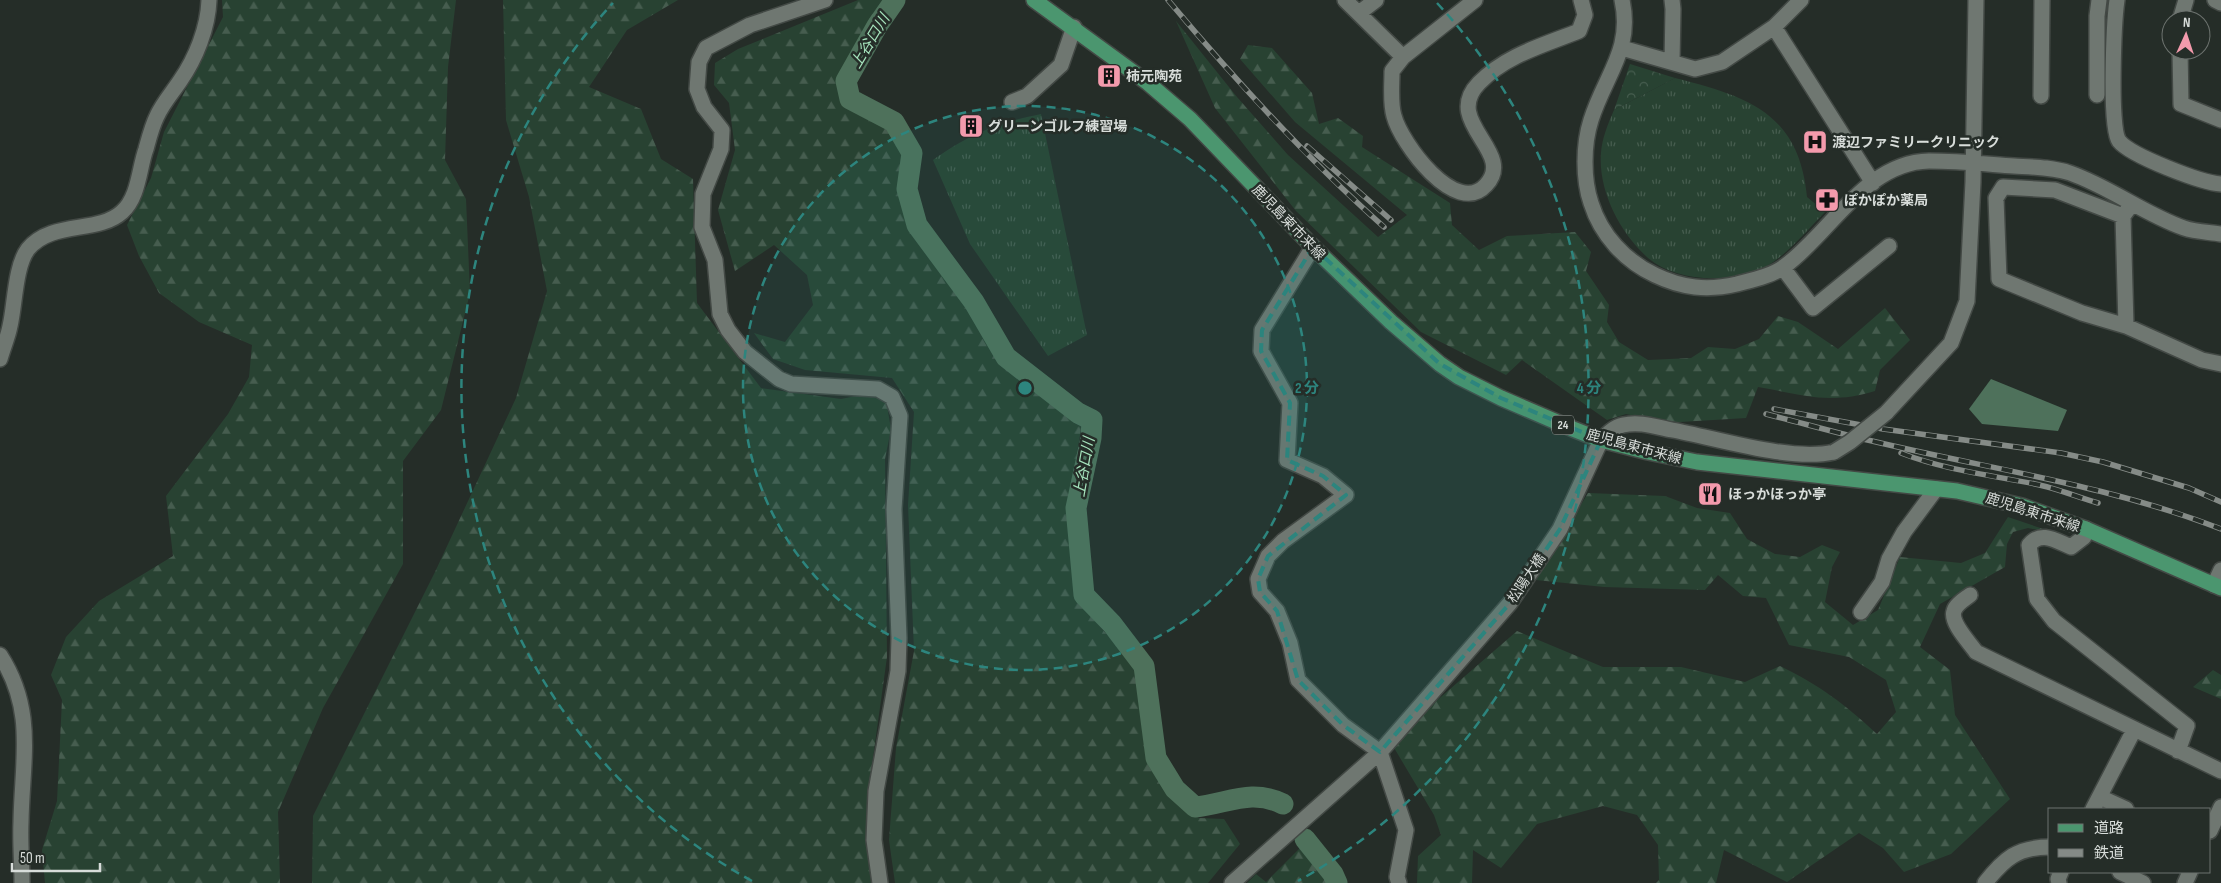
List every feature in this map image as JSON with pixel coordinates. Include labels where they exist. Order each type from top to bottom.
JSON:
[{"type":"main road","name":"鹿児島東市来線","points":[[1034,0],[1148,83],[1190,119],[1313,247],[1391,322],[1440,364],[1501,398],[1601,440],[1697,462],[1936,488],[1993,498],[2086,529],[2218,586]]},
{"type":"street","points":[[0,359],[10,327],[21,264],[27,250],[38,240],[67,228],[109,219],[122,212],[129,203],[139,178],[145,150],[157,116],[181,81],[195,53],[208,18],[209,0]]},
{"type":"street","points":[[825,0],[750,25],[706,48],[699,62],[698,89],[704,107],[722,130],[721,149],[703,194],[702,227],[715,260],[720,314],[728,330],[746,352],[779,379],[791,384],[878,388],[892,397],[900,416],[894,509],[899,638],[898,671],[876,791],[874,840],[880,883]]},
{"type":"street","points":[[1345,0],[1403,57]]},
{"type":"street","points":[[1359,13],[1376,0]]},
{"type":"street","points":[[1475,0],[1403,57],[1392,71],[1394,116],[1408,148],[1448,188],[1471,194],[1480,191],[1494,172],[1490,153],[1471,124],[1468,103],[1471,94],[1490,73],[1525,51],[1579,31],[1586,15],[1582,0]]},
{"type":"street","points":[[1622,0],[1626,19],[1622,48],[1591,121],[1587,146],[1587,184],[1590,202],[1601,228],[1609,238],[1633,261],[1672,283],[1700,289],[1718,289],[1783,268],[1820,235],[1847,205],[1873,183],[1888,172],[1913,163],[1972,163],[2067,172],[2095,183],[2184,228],[2221,234]]},
{"type":"street","points":[[1672,62],[1672,4],[1686,0]]},
{"type":"street","points":[[1622,48],[1695,69],[1722,62],[1774,27],[1801,0]]},
{"type":"street","points":[[1601,440],[1610,431],[1621,425],[1647,424],[1794,454],[1821,455],[1834,452],[1850,442],[1886,413],[1951,343],[1967,301],[1973,182],[1976,0]]},
{"type":"street","points":[[2041,96],[2042,0]]},
{"type":"street","points":[[2097,95],[2096,16],[2099,0]]},
{"type":"street","points":[[2117,0],[2114,60],[2115,129],[2118,140],[2126,147],[2176,171],[2221,184]]},
{"type":"street","points":[[2216,0],[2221,2]]},
{"type":"street","points":[[1774,27],[1873,183]]},
{"type":"street","points":[[1012,102],[1027,96],[1061,65],[1074,28]]},
{"type":"street","points":[[2180,60],[2181,104],[2221,120]]},
{"type":"street","points":[[2122,216],[2055,190],[2004,188],[1996,198],[1999,279],[2082,313],[2126,326],[2202,360],[2221,364]]},
{"type":"street","points":[[2126,326],[2122,216],[2133,203]]},
{"type":"street","points":[[1783,268],[1813,308],[1888,246]]},
{"type":"street","points":[[1313,247],[1262,330],[1261,351],[1290,403],[1286,460],[1323,476],[1346,495],[1283,541],[1268,556],[1258,579],[1260,592],[1278,611],[1290,643],[1298,680],[1343,726],[1380,752],[1406,830],[1398,877],[1399,883]]},
{"type":"street","name":"松陽大橋","points":[[1232,883],[1380,752],[1510,603],[1560,529],[1601,440]]},
{"type":"street","points":[[1862,612],[1882,582],[1889,559],[1904,532],[1936,488]]},
{"type":"street","points":[[2086,529],[2084,537],[2071,547],[2042,536],[2034,538],[2029,545],[2038,599],[2054,621],[2187,726],[2178,751]]},
{"type":"street","points":[[2218,586],[2221,570]]},
{"type":"street","points":[[1970,595],[1953,612],[1954,620],[1976,652],[2221,771]]},
{"type":"street","points":[[0,655],[17,687],[24,724],[26,753],[21,821],[22,883]]},
{"type":"street","points":[[2121,808],[2096,803],[2134,730]]},
{"type":"street","points":[[2211,828],[2221,807]]},
{"type":"street","points":[[1984,883],[2001,862],[2024,849],[2048,847]]},
{"type":"street","points":[[2122,873],[2143,883]]},
{"type":"highlighted area","points":[[1313,247],[1440,364],[1501,398],[1601,440],[1560,529],[1510,603],[1380,752],[1343,725],[1298,680],[1277,611],[1260,592],[1258,579],[1268,556],[1346,495],[1323,476],[1287,460],[1290,403],[1261,351],[1262,330]]},
{"type":"green space","points":[[222,0],[456,0],[448,67],[445,160],[466,199],[470,293],[441,410],[403,461],[403,564],[323,708],[278,812],[280,883],[45,883],[42,850],[57,801],[62,700],[51,675],[66,637],[99,601],[173,556],[166,496],[228,414],[249,377],[252,345],[199,322],[159,293],[139,256],[127,225],[151,178],[164,132],[223,17]]},
{"type":"green space","points":[[503,0],[678,0],[627,30],[589,87],[641,109],[661,159],[693,179],[697,303],[761,388],[841,399],[861,395],[886,400],[891,429],[885,459],[887,657],[871,772],[866,840],[871,883],[312,883],[313,816],[435,572],[516,398],[547,291],[529,197],[506,120]]},
{"type":"green space","points":[[858,0],[886,0],[838,81],[844,102],[889,126],[904,151],[900,191],[911,230],[970,309],[1005,368],[1082,423],[1068,507],[1076,599],[1136,668],[1149,756],[1165,791],[1199,818],[1224,819],[1240,844],[1208,883],[895,883],[889,840],[896,748],[914,651],[908,505],[914,412],[892,378],[805,370],[773,359],[754,333],[785,342],[813,305],[807,275],[774,245],[735,271],[718,210],[735,150],[729,103],[714,85],[715,63],[738,49]]},
{"type":"green space","points":[[1176,21],[1237,97],[1288,155],[1378,237],[1407,215],[1295,122],[1240,59],[1248,45],[1272,48],[1312,93],[1319,124],[1338,118],[1363,136],[1362,147],[1450,203],[1452,225],[1479,250],[1507,236],[1575,232],[1591,252],[1586,271],[1609,305],[1607,322],[1619,342],[1648,360],[1691,358],[1708,347],[1735,349],[1759,339],[1778,316],[1798,322],[1838,349],[1885,308],[1910,340],[1880,370],[1875,391],[1830,398],[1758,387],[1746,418],[1664,423],[1626,414],[1607,420],[1522,360],[1506,375],[1421,332],[1296,211],[1215,108]]},
{"type":"green space","points":[[1630,64],[1675,78],[1614,110]]},
{"type":"green space","points":[[1675,78],[1724,92],[1746,101],[1765,112],[1780,127],[1793,145],[1802,168],[1807,197],[1825,212],[1775,261],[1754,272],[1739,276],[1706,278],[1674,272],[1660,266],[1648,258],[1628,236],[1620,224],[1607,196],[1603,182],[1601,153],[1604,136],[1614,110]]},
{"type":"green space","points":[[1041,114],[1087,335],[1048,356],[970,244],[933,160],[972,136],[1011,121]]},
{"type":"green space","points":[[1588,493],[1665,496],[1697,508],[1730,513],[1747,539],[1775,554],[1800,557],[1822,545],[1840,552],[1832,567],[1825,602],[1853,625],[1878,610],[1900,557],[1961,563],[1985,553],[2008,517],[2058,534],[2028,528],[2013,532],[2007,544],[2005,567],[1940,604],[1920,647],[1950,670],[1955,715],[2010,799],[1951,854],[1904,872],[1883,848],[1859,833],[1787,882],[1724,850],[1716,883],[1656,883],[1659,880],[1658,845],[1637,815],[1603,806],[1537,824],[1501,868],[1473,850],[1472,883],[1417,883],[1418,856],[1441,835],[1434,815],[1390,741],[1517,631],[1603,667],[1681,667],[1745,682],[1780,666],[1807,680],[1831,696],[1877,734],[1896,712],[1886,680],[1849,657],[1789,645],[1766,598],[1743,596],[1718,575],[1705,590],[1604,587],[1536,580]]},
{"type":"green space","points":[[2213,670],[2221,675],[2221,699],[2193,687]]},
{"type":"green space","points":[[1302,846],[1330,883],[1247,883],[1256,874],[1266,882]]},
{"type":"shaded area","points":[[1991,379],[2067,410],[2058,431],[1982,424],[1969,409]]},
{"type":"waterway","name":"上谷口川","points":[[895,0],[877,26],[846,81],[850,99],[894,122],[912,153],[907,189],[917,225],[974,302],[1006,357],[1078,413],[1092,420],[1091,438],[1076,508],[1084,595],[1112,624],[1144,666],[1156,758],[1175,789],[1195,807],[1250,797],[1271,799],[1283,804]]},
{"type":"waterway","name":"上谷口川","points":[[1305,839],[1333,874],[1337,883]]},
{"type":"railway","points":[[1168,0],[1272,118],[1326,173],[1384,227]]},
{"type":"railway","points":[[1307,146],[1391,220]]},
{"type":"railway","points":[[1774,409],[1883,429],[2061,453],[2103,462],[2189,488],[2221,502]]},
{"type":"railway","points":[[1766,414],[1872,441],[2092,489],[2178,514],[2221,529]]},
{"type":"railway","points":[[1901,453],[1951,468],[2059,490],[2098,503]]},
{"type":"place","name":"柿元陶苑","points":[[1109,76]]},
{"type":"place","name":"グリーンゴルフ練習場","points":[[971,126]]},
{"type":"place","name":"渡辺ファミリークリニック","points":[[1815,142]]},
{"type":"place","name":"ぽかぽか薬局","points":[[1827,200]]},
{"type":"place","name":"ほっかほっか亭","points":[[1710,494]]}]
